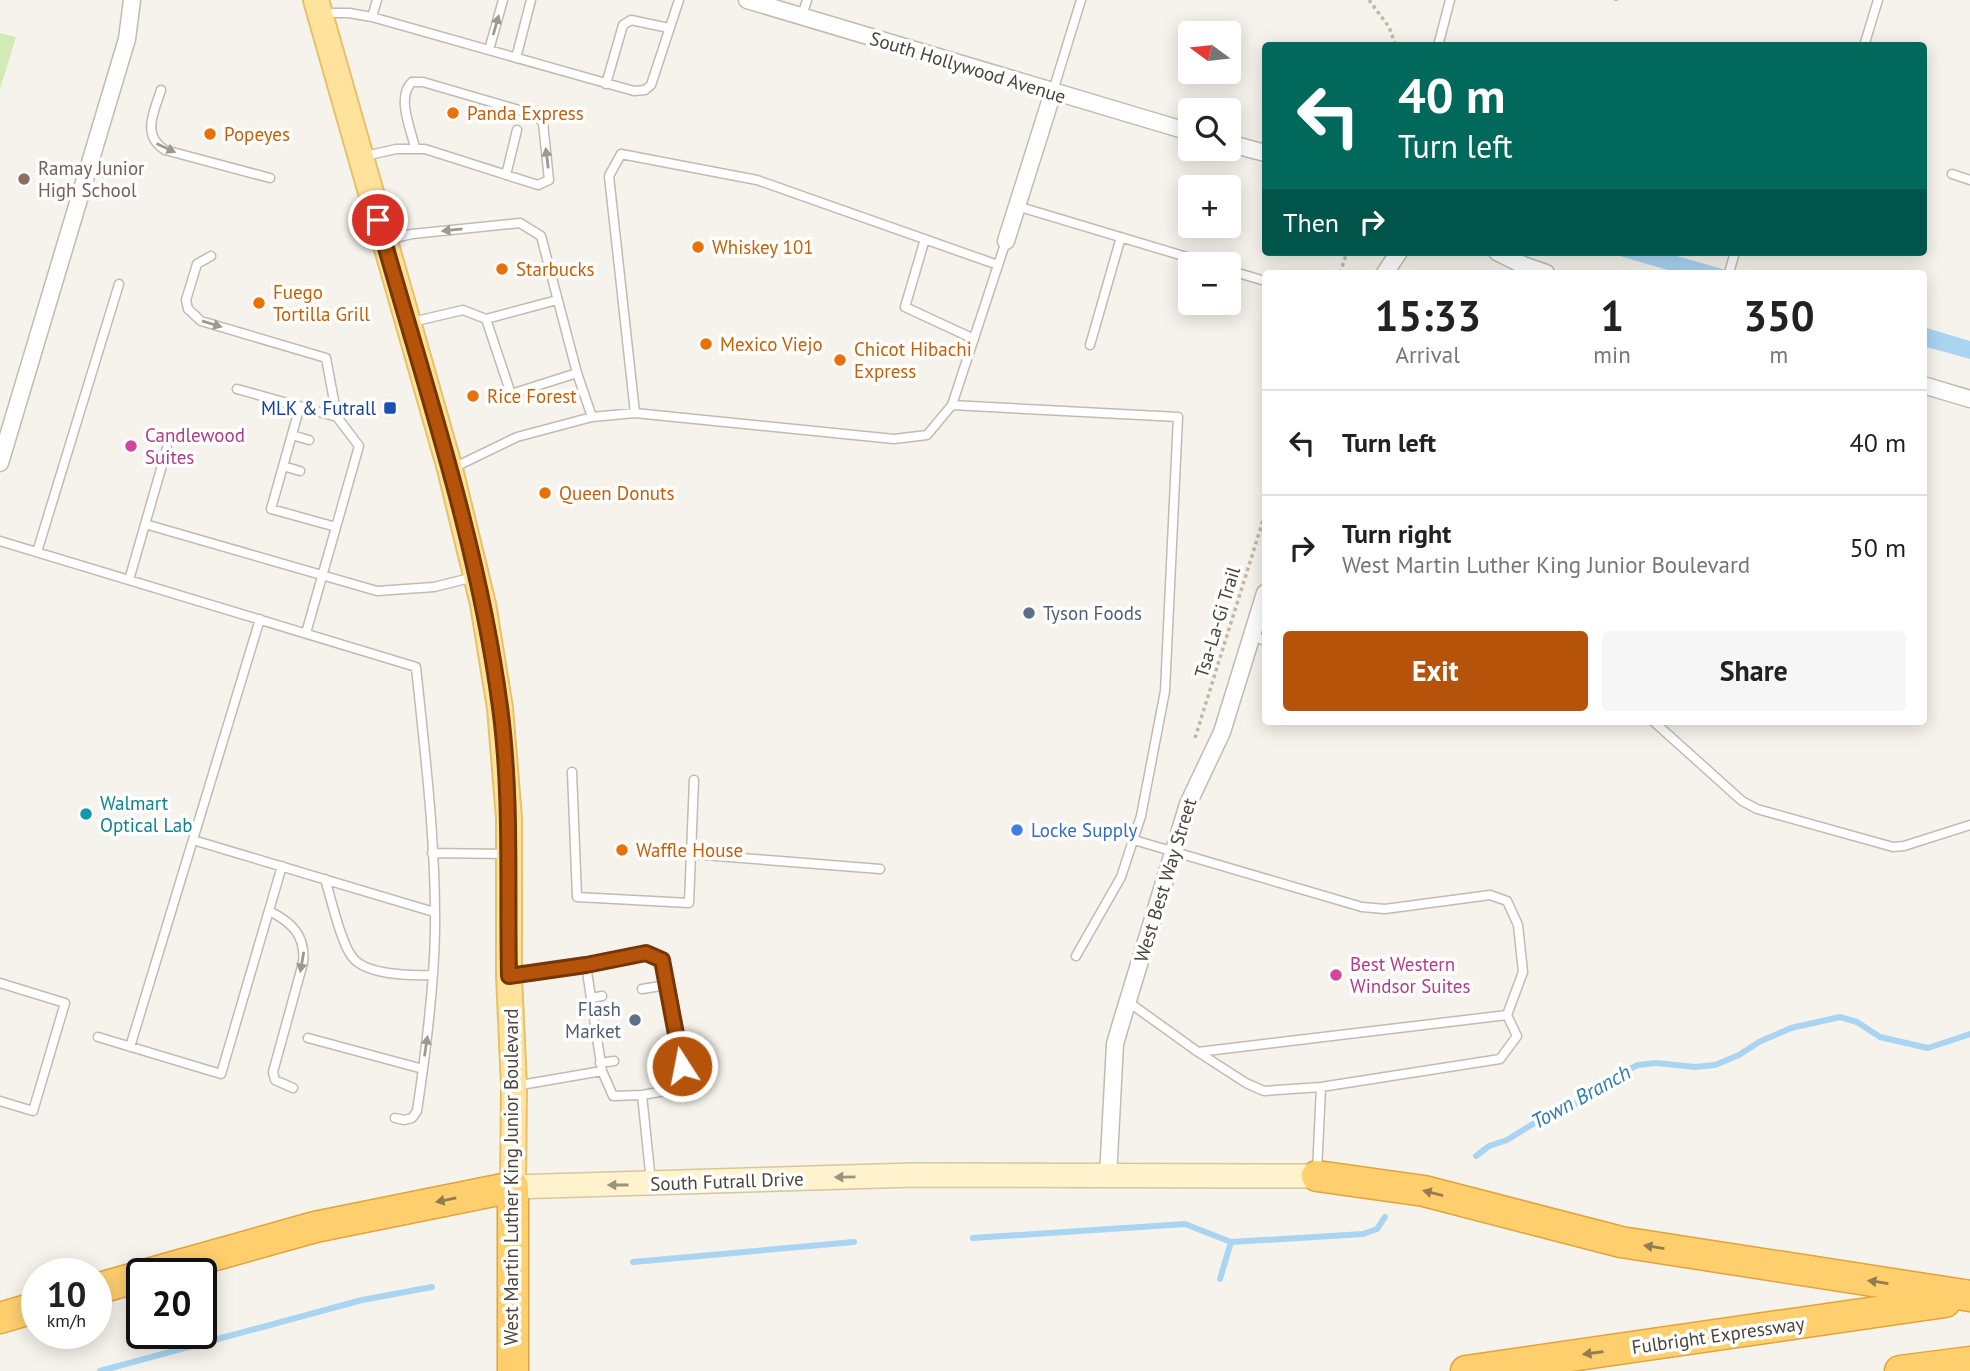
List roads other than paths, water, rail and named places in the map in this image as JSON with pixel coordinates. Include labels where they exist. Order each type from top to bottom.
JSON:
[{"type":"highway","points":[[1317,1176],[1424,1191],[1621,1242],[1970,1297]]},
{"type":"highway","name":"South Futrall Drive","points":[[205,1258],[315,1227],[513,1187]]},
{"type":"highway","name":"West Martin Luther King Junior Boulevard","points":[[513,1187],[513,1371]]},
{"type":"highway","name":"Fulbright Expressway","points":[[1466,1371],[1970,1297]]},
{"type":"highway","points":[[0,1318],[21,1312]]},
{"type":"highway","points":[[1900,1371],[1970,1362]]},
{"type":"main road","name":"West Martin Luther King Junior Boulevard","points":[[318,7],[450,469],[476,576],[500,708],[509,818],[513,1187]]},
{"type":"main road","name":"South Futrall Drive","points":[[513,1187],[651,1185],[731,1179],[914,1175],[1317,1176]]},
{"type":"street","points":[[0,463],[127,39],[132,0]]},
{"type":"street","name":"South Hollywood Avenue","points":[[747,0],[1178,128]]},
{"type":"street","points":[[1006,240],[1053,92]]},
{"type":"street","points":[[1241,147],[1262,152]]},
{"type":"street","points":[[1505,256],[1537,270]]},
{"type":"street","points":[[1927,386],[1970,399]]},
{"type":"street","name":"West Best Way Street","points":[[1108,1177],[1115,1044],[1196,784],[1222,732],[1259,638],[1262,616]]},
{"type":"lane","points":[[372,17],[377,0]]},
{"type":"lane","points":[[489,50],[503,0]]},
{"type":"lane","points":[[516,58],[531,0]]},
{"type":"lane","points":[[318,7],[372,17],[634,91],[645,90],[651,85],[678,0]]},
{"type":"lane","points":[[802,16],[807,0]]},
{"type":"lane","points":[[1053,92],[1081,0]]},
{"type":"lane","points":[[1439,42],[1450,0]]},
{"type":"lane","points":[[1865,42],[1878,0]]},
{"type":"lane","points":[[606,84],[626,22],[631,20],[669,28]]},
{"type":"lane","points":[[360,157],[396,149],[425,149],[538,185],[549,180],[542,122],[536,115],[423,82],[412,82],[405,88],[404,99],[415,148]]},
{"type":"lane","points":[[160,90],[150,129],[157,145],[164,150],[270,178]]},
{"type":"lane","points":[[506,175],[517,130]]},
{"type":"lane","points":[[635,413],[609,176],[621,154],[757,180],[998,265]]},
{"type":"lane","points":[[1952,174],[1970,180]]},
{"type":"lane","points":[[1017,206],[1178,254]]},
{"type":"lane","points":[[384,240],[412,234],[520,223],[541,236],[577,373],[592,417]]},
{"type":"lane","points":[[1090,345],[1121,237]]},
{"type":"lane","points":[[925,239],[905,307],[974,339]]},
{"type":"lane","points":[[450,469],[517,437],[592,417],[635,413],[894,439],[927,435],[952,405],[1006,240]]},
{"type":"lane","points":[[211,256],[197,264],[193,271],[186,300],[194,316],[201,321],[326,358],[337,417],[359,446],[353,453],[336,527],[306,633]]},
{"type":"lane","points":[[1241,274],[1262,280]]},
{"type":"lane","points":[[37,552],[119,284]]},
{"type":"lane","points":[[408,323],[463,310],[486,319],[557,300]]},
{"type":"lane","points":[[486,319],[511,394],[577,373]]},
{"type":"lane","points":[[237,388],[337,417]]},
{"type":"lane","points":[[952,405],[1178,417],[1165,691],[1141,816],[1121,877],[1076,956]]},
{"type":"lane","points":[[300,406],[271,509],[336,527]]},
{"type":"lane","points":[[292,435],[309,440]]},
{"type":"lane","points":[[129,580],[167,448]]},
{"type":"lane","points":[[283,466],[300,471]]},
{"type":"lane","points":[[145,524],[377,591],[434,587],[476,576]]},
{"type":"lane","points":[[0,541],[416,667],[432,853],[432,975],[417,1111],[412,1118],[395,1118]]},
{"type":"lane","points":[[130,1047],[260,620]]},
{"type":"lane","points":[[1657,725],[1742,801],[1757,809],[1893,847],[1970,825]]},
{"type":"lane","points":[[572,772],[578,897],[689,903],[694,780]]},
{"type":"lane","points":[[193,840],[434,912]]},
{"type":"lane","points":[[1127,1002],[1198,1052],[1246,1083],[1264,1091],[1321,1087],[1500,1059],[1517,1036],[1507,1015],[1524,972],[1518,925],[1507,901],[1490,895],[1385,909],[1362,907],[1133,840]]},
{"type":"lane","points":[[432,853],[509,855]]},
{"type":"lane","points":[[691,854],[880,869]]},
{"type":"lane","points":[[98,1037],[221,1074],[282,866]]},
{"type":"lane","points":[[325,879],[353,958],[362,965],[397,975],[432,975]]},
{"type":"lane","points":[[269,911],[287,920],[298,932],[304,948],[303,963],[273,1072],[275,1080],[293,1088]]},
{"type":"lane","points":[[509,976],[646,953],[662,960],[685,1080],[677,1089],[642,1095],[613,1096],[601,1067],[586,965]]},
{"type":"lane","points":[[0,983],[65,1003],[33,1111],[0,1101]]},
{"type":"lane","points":[[642,989],[667,985]]},
{"type":"lane","points":[[591,998],[602,996]]},
{"type":"lane","points":[[1198,1052],[1507,1015]]},
{"type":"lane","points":[[308,1038],[423,1069]]},
{"type":"lane","points":[[654,1056],[679,1052]]},
{"type":"lane","points":[[514,1086],[601,1067],[614,1061]]},
{"type":"lane","points":[[1317,1176],[1321,1087]]},
{"type":"lane","points":[[642,1095],[651,1185]]},
{"type":"water","points":[[1620,256],[1677,256],[1726,270],[1668,270]]},
{"type":"water","points":[[1927,328],[1970,341],[1970,359],[1927,347]]},
{"type":"waterway","name":"Town Branch","points":[[1476,1156],[1489,1146],[1507,1140],[1562,1106],[1579,1103],[1638,1065],[1715,1065],[1791,1028],[1840,1017],[1857,1022],[1880,1037],[1928,1048],[1970,1034]]},
{"type":"waterway","points":[[973,1238],[1185,1224],[1231,1242],[1363,1234],[1377,1229],[1385,1217]]},
{"type":"waterway","points":[[633,1262],[854,1242]]},
{"type":"waterway","points":[[1220,1279],[1231,1242]]},
{"type":"waterway","points":[[100,1371],[362,1300],[432,1287]]},
{"type":"place","name":"Panda Express","points":[[453,113]]},
{"type":"place","name":"Popeyes","points":[[210,134]]},
{"type":"place","name":"Ramay Junior High School","points":[[24,179]]},
{"type":"place","name":"Whiskey 101","points":[[698,247]]},
{"type":"place","name":"Starbucks","points":[[502,269]]},
{"type":"place","name":"Fuego Tortilla Grill","points":[[259,303]]},
{"type":"place","name":"Mexico Viejo","points":[[706,344]]},
{"type":"place","name":"Chicot Hibachi Express","points":[[840,360]]},
{"type":"place","name":"Rice Forest","points":[[473,396]]},
{"type":"place","name":"MLK & Futrall","points":[[390,408]]},
{"type":"place","name":"Candlewood Suites","points":[[131,446]]},
{"type":"place","name":"Queen Donuts","points":[[545,493]]},
{"type":"place","name":"Tyson Foods","points":[[1029,613]]},
{"type":"place","name":"Walmart Optical Lab","points":[[86,814]]},
{"type":"place","name":"Locke Supply","points":[[1017,830]]},
{"type":"place","name":"Waffle House","points":[[622,850]]},
{"type":"place","name":"Best Western Windsor Suites","points":[[1336,975]]},
{"type":"place","name":"Flash Market","points":[[635,1020]]}]
